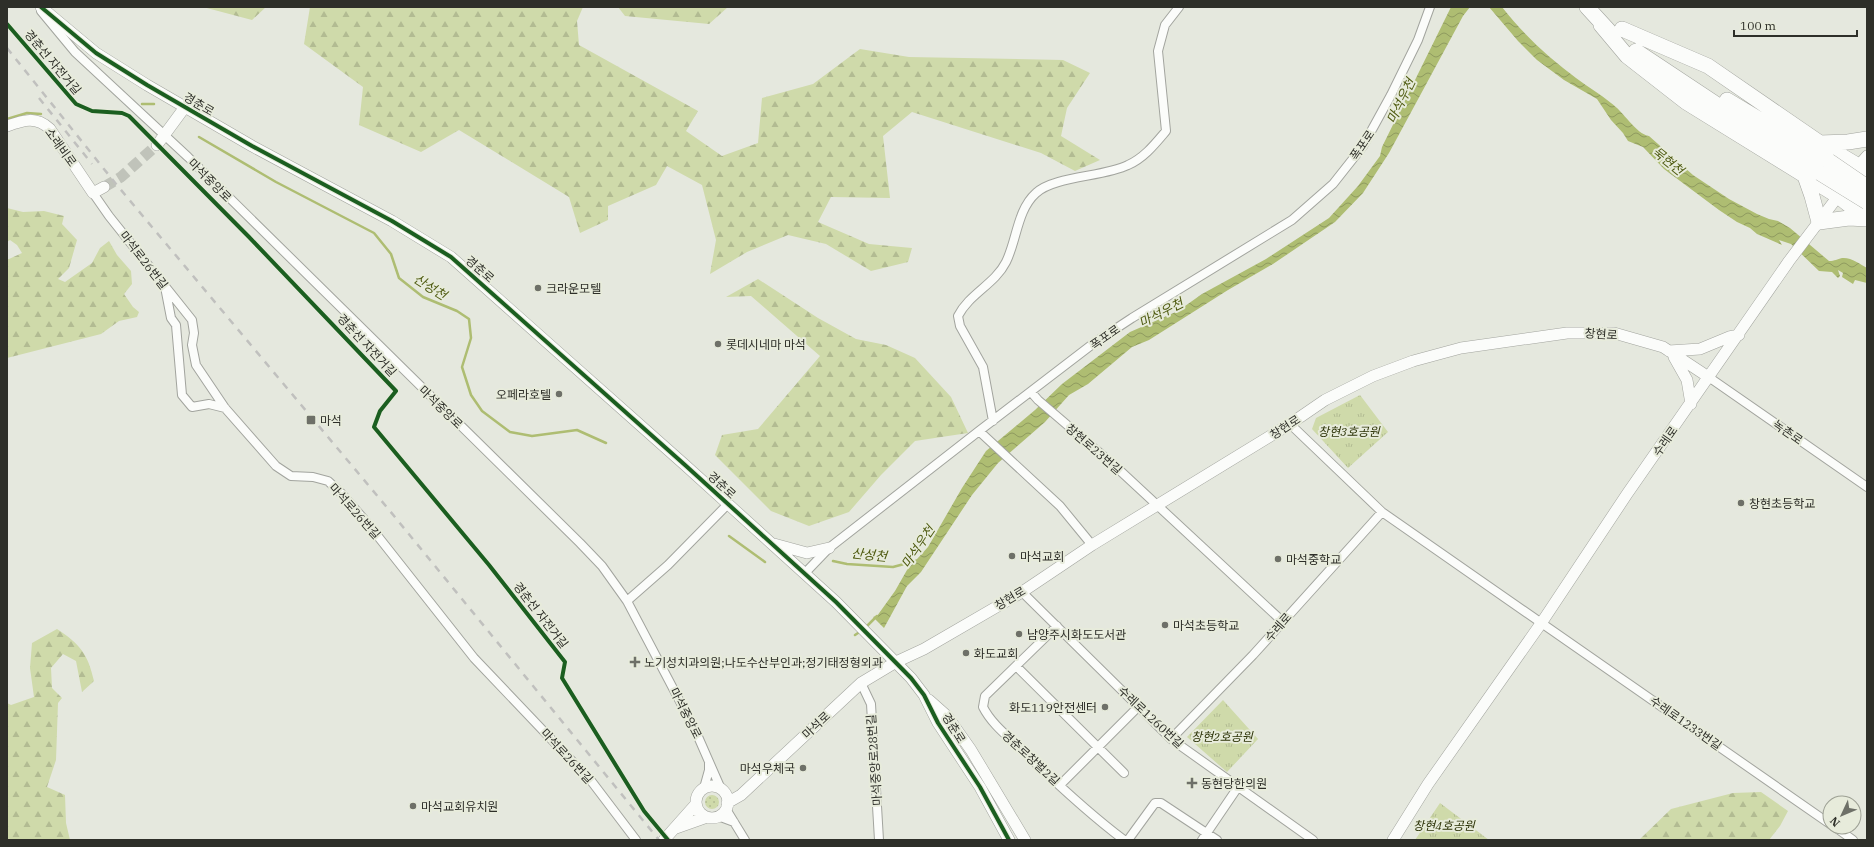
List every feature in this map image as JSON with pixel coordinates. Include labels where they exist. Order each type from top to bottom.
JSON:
[{"type":"highway","points":[[1586,7],[1627,56],[1686,102],[1838,196],[1867,219]]},
{"type":"highway","points":[[1596,7],[1656,56],[1825,167],[1867,202]]},
{"type":"highway","points":[[1601,25],[1628,46],[1825,167],[1867,187]]},
{"type":"highway","points":[[1622,29],[1708,66],[1820,142],[1864,164]]},
{"type":"highway","points":[[1820,142],[1848,142],[1867,139]]},
{"type":"highway","points":[[1805,176],[1819,222],[1849,218],[1867,219]]},
{"type":"street","name":"마석중앙로","points":[[37,7],[60,35],[97,73],[165,136],[580,542],[602,566],[627,601],[687,714],[721,789]]},
{"type":"street","name":"경춘로","points":[[41,7],[96,54],[252,146],[392,221],[451,257],[770,542],[871,636],[896,662],[911,678],[924,696],[938,723],[980,787],[1009,840]]},
{"type":"street","points":[[993,421],[983,367],[960,326],[958,316],[963,307],[992,281],[1006,262],[1024,211],[1036,193],[1054,183],[1083,178],[1128,166],[1148,152],[1166,131],[1158,51],[1165,25],[1180,7]]},
{"type":"street","name":"폭포로","points":[[805,574],[829,548],[979,430],[993,421],[1094,343],[1292,220],[1333,184],[1363,146],[1391,95],[1418,40],[1430,7]]},
{"type":"street","points":[[96,54],[97,73]]},
{"type":"street","points":[[157,145],[185,107]]},
{"type":"street","name":"소래비로","points":[[7,126],[31,119],[44,124],[50,129],[93,192]]},
{"type":"street","points":[[1819,222],[1864,164]]},
{"type":"street","points":[[93,192],[104,186]]},
{"type":"street","name":"마석로26번길","points":[[93,192],[109,216],[192,320],[194,333],[192,345],[196,365],[226,408],[276,466],[292,476],[313,477],[328,482],[342,494],[369,525],[474,658],[592,782],[636,840]]},
{"type":"street","name":"수레로","points":[[1393,840],[1428,784],[1542,622],[1627,494],[1710,378],[1789,261],[1819,222]]},
{"type":"street","points":[[165,287],[171,318],[176,325],[182,395],[192,407],[209,404],[226,408]]},
{"type":"street","name":"창현로","points":[[896,662],[924,649],[1022,592],[1092,545],[1158,507],[1290,424],[1325,400],[1373,376],[1413,361],[1460,348],[1567,333],[1614,333],[1663,347],[1710,378]]},
{"type":"street","points":[[1669,351],[1700,349],[1729,337],[1738,335]]},
{"type":"street","points":[[1669,351],[1679,364],[1687,380],[1691,404]]},
{"type":"street","name":"녹촌로","points":[[1710,378],[1867,487]]},
{"type":"street","name":"창현로23번길","points":[[1031,392],[1058,418],[1115,466],[1282,622]]},
{"type":"street","points":[[1290,424],[1382,512],[1542,622]]},
{"type":"street","points":[[979,430],[990,442],[1060,506],[1092,545]]},
{"type":"street","points":[[627,601],[668,565],[728,504]]},
{"type":"street","name":"수레로","points":[[1171,740],[1253,655],[1382,512]]},
{"type":"street","points":[[770,542],[807,553],[829,548]]},
{"type":"street","name":"수레로1260번길","points":[[1022,592],[1171,740],[1313,840]]},
{"type":"street","name":"수레로1233번길","points":[[1542,622],[1822,818]]},
{"type":"street","name":"경춘로창벌2길","points":[[1057,626],[985,696],[983,707],[994,723],[1060,785],[1124,840]]},
{"type":"street","name":"마석로","points":[[676,828],[720,811],[741,795],[860,683],[896,662]]},
{"type":"street","points":[[1016,666],[1096,747],[1124,773]]},
{"type":"street","name":"마석중앙로28번길","points":[[860,683],[871,704],[879,840]]},
{"type":"street","name":"경춘로","points":[[924,696],[947,716],[975,756],[1025,840]]},
{"type":"street","points":[[1060,785],[1096,747],[1138,707]]},
{"type":"street","points":[[709,760],[709,770],[704,788],[697,795],[696,804],[700,812],[720,811],[734,822],[744,840]]},
{"type":"street","points":[[704,788],[712,786],[721,789],[724,793],[720,811]]},
{"type":"street","points":[[1205,837],[1238,787]]},
{"type":"street","points":[[1128,840],[1155,803],[1161,803],[1205,837],[1217,840]]},
{"type":"street","points":[[664,840],[696,804]]},
{"type":"green space","points":[[203,7],[266,7],[252,20]]},
{"type":"green space","points":[[310,7],[583,7],[577,21],[579,45],[698,111],[686,131],[722,156],[758,143],[762,98],[813,84],[860,49],[909,57],[1063,60],[1090,73],[1067,108],[1061,136],[1100,160],[1075,171],[1041,153],[912,112],[883,136],[890,198],[831,197],[818,222],[869,244],[912,248],[908,262],[871,271],[826,244],[788,235],[747,252],[710,274],[716,240],[702,185],[667,166],[656,185],[608,206],[608,220],[580,233],[569,197],[459,130],[421,152],[359,125],[363,87],[304,44]]},
{"type":"green space","points":[[618,7],[728,7],[709,24],[625,16]]},
{"type":"green space","points":[[7,208],[23,212],[44,211],[64,216],[62,224],[77,240],[69,268],[58,279],[65,282],[92,263],[100,248],[109,241],[117,255],[131,271],[132,284],[124,294],[133,307],[139,312],[137,317],[119,321],[101,334],[7,358],[7,259],[22,253],[17,245],[10,240],[7,242]]},
{"type":"green space","points":[[758,279],[818,318],[856,339],[886,345],[915,358],[951,397],[968,433],[915,441],[881,475],[849,512],[809,526],[771,511],[715,455],[722,435],[758,429],[820,356],[751,296],[726,297]]},
{"type":"green space","name":"창현3호공원","points":[[1360,395],[1388,432],[1348,468],[1312,429],[1316,418]]},
{"type":"green space","points":[[57,629],[72,640],[82,650],[89,664],[94,681],[82,692],[76,661],[63,654],[51,668],[52,688],[62,698],[58,703],[56,760],[47,787],[65,795],[66,823],[70,840],[7,840],[7,703],[11,705],[34,697],[30,668],[32,643]]},
{"type":"green space","name":"창현2호공원","points":[[1223,700],[1258,739],[1227,772],[1187,737]]},
{"type":"green space","points":[[1761,792],[1788,811],[1780,826],[1769,840],[1639,840],[1671,809],[1733,793]]},
{"type":"green space","points":[[712,795],[717,797],[719,802],[717,807],[712,809],[707,807],[705,802],[707,797]]},
{"type":"green space","name":"창현4호공원","points":[[1440,803],[1489,840],[1415,840]]},
{"type":"water","points":[[1451,7],[1470,7],[1463,16],[1389,153],[1363,193],[1335,222],[1273,264],[1228,290],[1149,340],[1132,347],[1088,384],[1069,395],[1045,422],[998,463],[972,495],[921,572],[907,586],[884,628],[873,617],[877,616],[895,591],[907,570],[928,547],[962,488],[986,451],[1035,410],[1062,384],[1130,332],[1178,311],[1202,294],[1266,259],[1329,218],[1358,186],[1380,156],[1382,147]]},
{"type":"water","name":"묵현천","points":[[1489,7],[1502,7],[1519,27],[1546,54],[1616,107],[1634,127],[1649,136],[1693,175],[1729,199],[1757,214],[1778,221],[1790,228],[1829,261],[1845,258],[1855,261],[1867,268],[1867,283],[1855,280],[1853,284],[1842,277],[1843,273],[1838,270],[1840,276],[1838,278],[1832,272],[1819,271],[1791,244],[1779,240],[1782,245],[1757,234],[1750,228],[1737,222],[1719,210],[1664,169],[1643,147],[1628,141],[1611,120],[1597,99],[1564,80],[1537,60],[1518,41]]},
{"type":"waterway","name":"산성천","points":[[142,104],[154,104]]},
{"type":"waterway","name":"산성천","points":[[7,119],[27,113],[41,114]]},
{"type":"waterway","name":"산성천","points":[[199,137],[276,182],[374,233],[391,254],[399,278],[423,297],[457,311],[469,319],[471,338],[462,367],[471,395],[482,411],[510,432],[532,436],[577,430],[606,443]]},
{"type":"waterway","name":"산성천","points":[[729,536],[765,562]]},
{"type":"waterway","name":"산성천","points":[[833,561],[847,564],[893,567],[919,560]]},
{"type":"waterway","name":"마석우천","points":[[865,628],[877,616]]},
{"type":"waterway","name":"마석우천","points":[[855,635],[861,631]]},
{"type":"tunnel","points":[[104,187],[121,177],[157,145]]},
{"type":"railway","points":[[7,48],[116,184],[390,511],[659,840]]},
{"type":"railway","points":[[39,98],[92,164]]},
{"type":"cycle path","points":[[41,7],[96,53],[147,85],[252,146],[392,221],[451,257],[685,465],[836,602],[911,678],[924,695],[938,723],[980,787],[1009,840]]},
{"type":"cycle path","name":"경춘선 자전거길","points":[[7,24],[76,104],[92,111],[122,113],[129,116],[249,237],[396,391],[380,411],[374,427],[489,565],[565,662],[562,678],[644,811],[668,840]]},
{"type":"place","name":"크라운모텔","points":[[538,288]]},
{"type":"place","name":"롯데시네마 마석","points":[[718,344]]},
{"type":"place","name":"오페라호텔","points":[[559,394]]},
{"type":"place","name":"마석","points":[[311,420]]},
{"type":"place","name":"창현초등학교","points":[[1741,503]]},
{"type":"place","name":"마석교회","points":[[1012,556]]},
{"type":"place","name":"마석중학교","points":[[1278,559]]},
{"type":"place","name":"마석초등학교","points":[[1165,625]]},
{"type":"place","name":"남양주시화도도서관","points":[[1019,634]]},
{"type":"place","name":"화도교회","points":[[966,653]]},
{"type":"place","name":"노기성치과의원;나도수산부인과;정기태정형외과","points":[[635,662]]},
{"type":"place","name":"화도119안전센터","points":[[1105,707]]},
{"type":"place","name":"마석우체국","points":[[803,768]]},
{"type":"place","name":"동현당한의원","points":[[1192,783]]},
{"type":"place","name":"마석교회유치원","points":[[413,806]]}]
